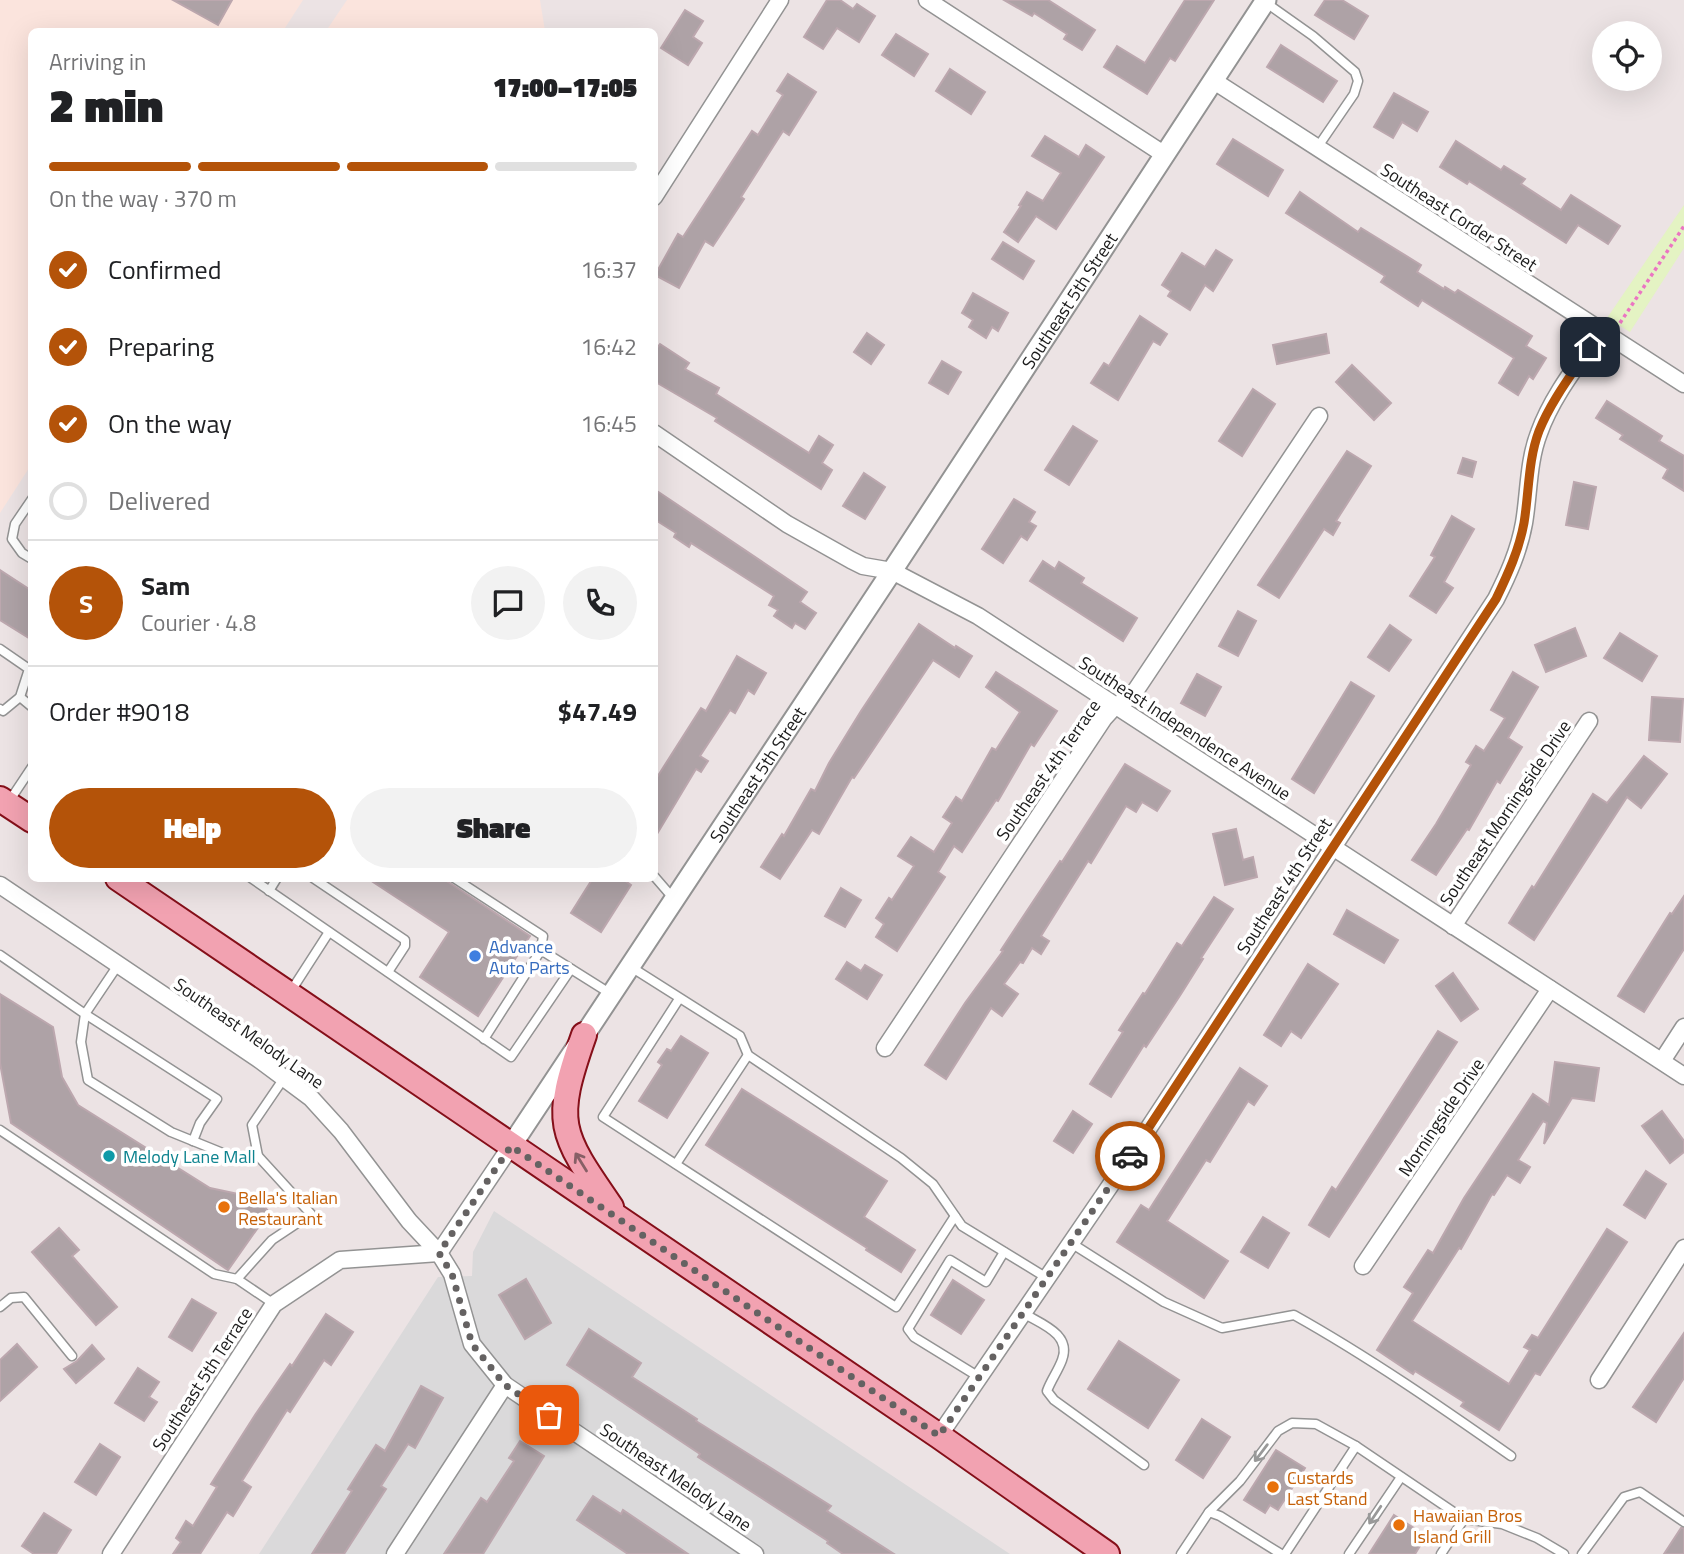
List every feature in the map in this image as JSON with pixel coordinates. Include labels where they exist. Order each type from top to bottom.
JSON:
[{"type":"main road","points":[[4,801],[28,817]]},
{"type":"main road","points":[[128,882],[289,995],[939,1436],[1107,1554]]},
{"type":"main road","points":[[584,1035],[572,1069],[565,1103],[566,1129],[577,1158],[619,1219]]},
{"type":"street","points":[[658,191],[780,0]]},
{"type":"street","points":[[927,0],[1165,155]]},
{"type":"street","name":"Southeast 5th Street","points":[[439,1253],[1266,1]]},
{"type":"street","name":"Southeast Corder Street","points":[[1214,81],[1684,384]]},
{"type":"street","name":"Southeast 4th Street","points":[[939,1436],[1047,1278],[1496,599],[1521,540],[1533,456],[1539,433],[1552,406],[1606,334]]},
{"type":"street","name":"Southeast 4th Terrace","points":[[885,1048],[1104,718],[1114,707],[1132,696],[1319,416]]},
{"type":"street","name":"Southeast Independence Avenue","points":[[658,436],[787,524],[863,566],[892,571],[978,616],[1684,1076]]},
{"type":"street","name":"Southeast Morningside Drive","points":[[1453,926],[1589,722]]},
{"type":"street","name":"Southeast Melody Lane","points":[[0,885],[312,1098],[409,1221],[439,1253]]},
{"type":"street","name":"Morningside Drive","points":[[1363,1266],[1550,989]]},
{"type":"street","points":[[1662,1061],[1684,1027]]},
{"type":"street","points":[[1599,1380],[1684,1248]]},
{"type":"street","points":[[394,1554],[505,1385],[472,1344],[452,1274],[439,1253]]},
{"type":"street","name":"Southeast 5th Terrace","points":[[111,1554],[274,1304],[341,1260],[439,1253]]},
{"type":"street","name":"Southeast Melody Lane","points":[[505,1385],[755,1554]]},
{"type":"lane","points":[[1266,1],[1355,72],[1357,81],[1354,94],[1317,148]]},
{"type":"lane","points":[[28,505],[15,524],[12,539],[28,557]]},
{"type":"lane","points":[[0,649],[28,668]]},
{"type":"lane","points":[[0,709],[3,711],[20,697],[28,672]]},
{"type":"lane","points":[[20,697],[28,704]]},
{"type":"lane","points":[[4,801],[28,772]]},
{"type":"lane","points":[[658,881],[674,899]]},
{"type":"lane","points":[[257,882],[511,1057],[571,969]]},
{"type":"lane","points":[[269,891],[274,882]]},
{"type":"lane","points":[[319,882],[405,940],[405,946],[388,972]]},
{"type":"lane","points":[[460,882],[543,936],[541,950],[484,1039]]},
{"type":"lane","points":[[289,995],[329,932]]},
{"type":"lane","points":[[541,950],[611,994]]},
{"type":"lane","points":[[0,955],[85,1014],[217,1098],[200,1123],[193,1141]]},
{"type":"lane","points":[[118,965],[85,1014],[81,1042],[88,1080],[171,1132],[235,1158],[258,1156]]},
{"type":"lane","points":[[630,967],[740,1036],[748,1055],[901,1158],[933,1184],[962,1226],[1047,1278]]},
{"type":"lane","points":[[679,999],[603,1117],[896,1307],[955,1216]]},
{"type":"lane","points":[[676,1164],[748,1055]]},
{"type":"lane","points":[[237,1279],[272,1240],[311,1214],[258,1156],[252,1125],[284,1078]]},
{"type":"lane","points":[[0,1130],[214,1274],[237,1279],[274,1304]]},
{"type":"lane","points":[[1070,1243],[1164,1302],[1222,1328],[1294,1315],[1329,1335],[1511,1456]]},
{"type":"lane","points":[[979,1377],[914,1337],[908,1329],[950,1260],[986,1282],[1004,1252]]},
{"type":"lane","points":[[0,1307],[11,1298],[24,1297],[72,1356]]},
{"type":"lane","points":[[1023,1313],[1059,1335],[1065,1347],[1062,1361],[1047,1391],[1054,1400],[1144,1465]]},
{"type":"lane","points":[[1181,1554],[1209,1512],[1240,1481],[1278,1431],[1292,1423],[1316,1424],[1356,1446],[1464,1519],[1502,1524],[1538,1538],[1564,1554]]},
{"type":"lane","points":[[1209,1512],[1283,1554],[1356,1446]]},
{"type":"lane","points":[[1349,1554],[1401,1477]]},
{"type":"lane","points":[[1583,1554],[1624,1497],[1640,1492],[1684,1522]]},
{"type":"lane","points":[[1441,1554],[1464,1519]]},
{"type":"path","points":[[1606,334],[1684,226]]},
{"type":"shaded area","points":[[0,0],[303,0],[285,28],[28,28],[28,470],[0,513]]},
{"type":"shaded area","points":[[347,0],[540,0],[545,28],[328,28]]},
{"type":"shaded area","points":[[494,1211],[1010,1554],[259,1554],[438,1277],[472,1276],[473,1252]]},
{"type":"green space","points":[[1684,205],[1684,248],[1630,332],[1607,318]]},
{"type":"building","points":[[173,0],[232,0],[218,25]]},
{"type":"building","points":[[827,0],[840,0],[853,9],[857,4],[875,16],[859,42],[837,28],[823,49],[804,37]]},
{"type":"building","points":[[1004,0],[1048,0],[1095,30],[1082,50],[1064,39],[1067,34],[1034,13],[1032,16]]},
{"type":"building","points":[[1185,0],[1214,0],[1175,61],[1170,58],[1147,94],[1104,67],[1117,46],[1145,63]]},
{"type":"building","points":[[1325,0],[1342,0],[1368,16],[1354,39],[1315,15]]},
{"type":"building","points":[[685,10],[703,21],[693,37],[702,43],[688,65],[661,48]]},
{"type":"building","points":[[896,34],[928,54],[914,76],[882,55]]},
{"type":"building","points":[[1281,45],[1337,81],[1323,102],[1267,67]]},
{"type":"building","points":[[950,69],[985,92],[971,114],[936,91]]},
{"type":"building","points":[[788,74],[816,92],[789,135],[783,131],[713,246],[705,241],[679,288],[658,277],[658,270],[678,234],[683,237],[752,131],[758,135],[783,95],[777,91]]},
{"type":"building","points":[[1394,93],[1428,112],[1417,131],[1402,122],[1393,138],[1374,127]]},
{"type":"building","points":[[1045,136],[1079,157],[1086,145],[1104,157],[1056,229],[1036,216],[1018,242],[1004,232],[1027,192],[1043,201],[1061,173],[1032,156]]},
{"type":"building","points":[[1233,139],[1283,170],[1268,196],[1217,164]]},
{"type":"building","points":[[1456,141],[1501,170],[1504,166],[1525,179],[1521,184],[1561,210],[1571,195],[1620,226],[1608,244],[1578,225],[1566,243],[1469,181],[1467,184],[1440,167]]},
{"type":"building","points":[[1300,192],[1358,232],[1361,228],[1421,265],[1417,272],[1444,289],[1445,287],[1455,293],[1458,290],[1532,336],[1526,346],[1546,358],[1533,379],[1529,376],[1518,395],[1499,383],[1514,358],[1422,300],[1418,306],[1381,282],[1385,276],[1286,213]]},
{"type":"building","points":[[1003,242],[1034,261],[1023,279],[992,259]]},
{"type":"building","points":[[1216,250],[1232,260],[1213,291],[1205,285],[1190,310],[1168,296],[1171,291],[1162,285],[1182,253],[1205,267]]},
{"type":"building","points":[[973,293],[1008,313],[998,331],[992,327],[986,338],[969,327],[973,320],[962,313]]},
{"type":"building","points":[[1140,316],[1167,334],[1160,345],[1153,341],[1118,400],[1091,383],[1104,363],[1109,366]]},
{"type":"building","points":[[867,333],[884,345],[871,364],[854,352]]},
{"type":"building","points":[[1326,334],[1329,353],[1277,364],[1273,345]]},
{"type":"building","points":[[660,344],[689,363],[685,369],[719,388],[716,394],[809,453],[819,436],[833,445],[822,463],[832,470],[821,489],[715,421],[717,418],[658,383]]},
{"type":"building","points":[[942,361],[961,372],[948,394],[929,383]]},
{"type":"building","points":[[1352,365],[1391,403],[1374,420],[1336,382]]},
{"type":"building","points":[[1253,389],[1275,404],[1242,456],[1219,441]]},
{"type":"building","points":[[1607,401],[1662,436],[1659,441],[1684,456],[1684,491],[1663,478],[1668,469],[1620,439],[1623,435],[1596,418]]},
{"type":"building","points":[[1073,426],[1097,441],[1069,485],[1045,470]]},
{"type":"building","points":[[1347,451],[1371,466],[1336,521],[1340,523],[1333,535],[1324,529],[1279,598],[1258,585]]},
{"type":"building","points":[[1463,458],[1476,462],[1472,477],[1458,473]]},
{"type":"building","points":[[864,473],[885,487],[865,519],[843,506]]},
{"type":"building","points":[[1574,482],[1596,487],[1588,529],[1566,525]]},
{"type":"building","points":[[658,492],[807,592],[800,602],[816,613],[805,629],[795,623],[792,628],[774,616],[778,610],[769,605],[774,596],[691,543],[689,547],[674,537],[676,533],[658,522]]},
{"type":"building","points":[[1014,499],[1035,512],[1029,522],[1036,526],[1027,540],[1021,536],[1003,563],[982,549]]},
{"type":"building","points":[[1452,516],[1474,529],[1444,582],[1453,588],[1436,613],[1410,596],[1435,557],[1431,555]]},
{"type":"building","points":[[1043,561],[1055,569],[1059,562],[1084,578],[1081,583],[1137,618],[1123,641],[1030,581]]},
{"type":"building","points":[[0,570],[28,588],[28,638],[0,620]]},
{"type":"building","points":[[1238,611],[1256,621],[1238,656],[1219,646]]},
{"type":"building","points":[[919,624],[972,656],[959,677],[933,660],[854,778],[852,777],[819,834],[812,830],[780,879],[761,867],[782,834],[784,836],[811,789],[815,791],[861,711]]},
{"type":"building","points":[[1390,625],[1411,640],[1389,671],[1368,657]]},
{"type":"building","points":[[1575,628],[1586,656],[1546,672],[1535,645]]},
{"type":"building","points":[[1620,633],[1657,656],[1642,681],[1604,658]]},
{"type":"building","points":[[737,656],[766,673],[754,694],[748,690],[735,713],[730,710],[700,756],[708,761],[701,772],[696,769],[658,832],[658,776],[701,708],[706,711]]},
{"type":"building","points":[[996,672],[1057,711],[1034,746],[1031,744],[998,801],[996,800],[962,852],[954,846],[938,872],[945,877],[897,951],[876,937],[884,924],[876,918],[889,898],[892,900],[914,866],[898,856],[911,837],[934,852],[952,823],[943,817],[956,797],[962,801],[992,748],[996,750],[1020,712],[986,687]]},
{"type":"building","points":[[1513,672],[1538,687],[1508,738],[1522,747],[1500,783],[1497,781],[1469,830],[1467,829],[1436,875],[1412,860],[1471,765],[1466,762],[1476,746],[1484,751],[1505,718],[1491,710]]},
{"type":"building","points":[[1197,674],[1221,687],[1205,716],[1181,703]]},
{"type":"building","points":[[1351,682],[1374,696],[1314,793],[1292,779]]},
{"type":"building","points":[[1652,697],[1683,699],[1680,742],[1649,740]]},
{"type":"building","points":[[1644,756],[1667,774],[1641,808],[1627,797],[1534,940],[1509,923],[1593,794],[1607,803]]},
{"type":"building","points":[[1125,764],[1170,791],[1157,811],[1142,802],[1136,812],[1126,806],[1041,936],[1049,941],[1041,954],[1032,948],[1023,963],[1020,962],[1004,984],[1018,994],[1002,1016],[991,1008],[946,1079],[925,1065]]},
{"type":"building","points":[[1236,829],[1243,860],[1253,857],[1257,877],[1225,885],[1213,834]]},
{"type":"building","name":"Advance Auto Parts","points":[[373,882],[448,882],[530,936],[478,1016],[420,977],[449,932]]},
{"type":"building","points":[[590,882],[627,882],[631,885],[601,932],[571,913]]},
{"type":"building","points":[[841,888],[861,900],[845,927],[825,916]]},
{"type":"building","points":[[1684,896],[1684,949],[1644,1012],[1618,996],[1670,913],[1672,914]]},
{"type":"building","points":[[1214,897],[1233,909],[1181,994],[1111,1097],[1090,1084],[1123,1032],[1119,1030],[1143,993],[1145,994],[1177,943],[1182,946]]},
{"type":"building","points":[[1347,910],[1398,940],[1384,963],[1334,934]]},
{"type":"building","points":[[847,962],[861,971],[865,965],[882,975],[867,999],[836,979]]},
{"type":"building","points":[[1308,964],[1338,984],[1301,1038],[1291,1031],[1281,1046],[1264,1035]]},
{"type":"building","points":[[1453,973],[1478,1009],[1461,1021],[1436,986]]},
{"type":"building","name":"Melody Lane Mall","points":[[0,994],[53,1027],[62,1077],[78,1105],[210,1188],[257,1198],[269,1212],[228,1270],[11,1123],[0,1063]]},
{"type":"building","points":[[1438,1031],[1457,1042],[1329,1237],[1309,1225],[1332,1187],[1336,1190]]},
{"type":"building","points":[[681,1036],[708,1053],[667,1118],[639,1101],[662,1065],[658,1062],[667,1049],[671,1051]]},
{"type":"building","points":[[1555,1062],[1599,1068],[1594,1101],[1572,1098],[1544,1144],[1547,1123],[1543,1121],[1518,1160],[1530,1167],[1520,1183],[1507,1175],[1494,1195],[1492,1194],[1461,1249],[1459,1248],[1412,1321],[1509,1384],[1530,1350],[1524,1347],[1532,1335],[1538,1338],[1607,1229],[1627,1242],[1540,1375],[1535,1373],[1499,1430],[1461,1406],[1464,1402],[1415,1371],[1413,1374],[1377,1350],[1413,1293],[1404,1287],[1428,1250],[1433,1253],[1464,1198],[1533,1094],[1549,1105]]},
{"type":"building","points":[[1240,1068],[1267,1086],[1254,1105],[1248,1101],[1210,1162],[1206,1160],[1167,1221],[1228,1261],[1204,1298],[1117,1242],[1141,1205],[1149,1210]]},
{"type":"building","points":[[742,1089],[887,1181],[864,1217],[915,1250],[901,1272],[706,1145]]},
{"type":"building","points":[[1073,1111],[1092,1124],[1073,1153],[1054,1141]]},
{"type":"building","points":[[1662,1111],[1684,1141],[1684,1152],[1670,1163],[1642,1126]]},
{"type":"building","points":[[1646,1171],[1666,1184],[1645,1218],[1624,1205]]},
{"type":"building","points":[[1263,1217],[1289,1233],[1268,1268],[1241,1252]]},
{"type":"building","points":[[59,1228],[79,1250],[72,1256],[117,1307],[96,1325],[32,1252]]},
{"type":"building","points":[[526,1279],[551,1323],[525,1339],[499,1295]]},
{"type":"building","points":[[953,1280],[984,1300],[961,1334],[931,1315]]},
{"type":"building","points":[[192,1299],[216,1313],[192,1351],[169,1337]]},
{"type":"building","points":[[326,1314],[353,1332],[331,1365],[324,1360],[290,1412],[287,1410],[242,1481],[251,1487],[233,1516],[227,1512],[200,1554],[173,1554],[181,1542],[176,1538],[186,1521],[193,1526],[217,1487],[211,1484],[255,1415]]},
{"type":"building","points":[[589,1329],[641,1363],[632,1377],[697,1419],[696,1421],[831,1506],[827,1511],[894,1554],[843,1554],[827,1543],[828,1541],[698,1457],[700,1454],[567,1365]]},
{"type":"building","points":[[1684,1333],[1684,1378],[1656,1422],[1633,1407]]},
{"type":"building","points":[[1119,1341],[1179,1380],[1148,1428],[1088,1389]]},
{"type":"building","points":[[17,1344],[37,1367],[0,1401],[0,1360]]},
{"type":"building","points":[[92,1345],[104,1359],[76,1383],[64,1369],[77,1361]]},
{"type":"building","points":[[138,1368],[159,1382],[149,1397],[157,1402],[144,1421],[115,1403]]},
{"type":"building","points":[[421,1386],[443,1398],[415,1448],[408,1444],[381,1486],[386,1489],[344,1554],[312,1554],[352,1491],[348,1489],[376,1445],[385,1451]]},
{"type":"building","points":[[1202,1419],[1230,1437],[1203,1478],[1176,1460]]},
{"type":"building","points":[[520,1441],[544,1456],[483,1554],[444,1554],[481,1498],[487,1502],[514,1461],[509,1458]]},
{"type":"building","points":[[100,1444],[120,1457],[96,1495],[75,1482]]},
{"type":"building","points":[[1276,1450],[1305,1468],[1278,1510],[1270,1505],[1265,1513],[1244,1500]]},
{"type":"building","points":[[593,1496],[621,1514],[623,1510],[688,1554],[628,1554],[577,1520]]},
{"type":"building","points":[[44,1513],[71,1530],[56,1554],[34,1554],[22,1546]]},
{"type":"building","name":"Hawaiian Bros Island Grill","points":[[1394,1515],[1426,1536],[1415,1554],[1369,1554]]},
{"type":"building","points":[[1681,1528],[1684,1528],[1684,1554],[1664,1554]]},
{"type":"way so far","points":[[549,1415],[505,1385],[472,1344],[452,1274],[439,1253],[511,1146],[939,1436],[1130,1156]]},
{"type":"place","name":"Advance Auto Parts","points":[[475,956]]},
{"type":"place","name":"Melody Lane Mall","points":[[109,1156]]},
{"type":"place","name":"Bella's Italian Restaurant","points":[[224,1207]]},
{"type":"place","name":"Custards Last Stand","points":[[1273,1487]]},
{"type":"place","name":"Hawaiian Bros Island Grill","points":[[1399,1525]]},
{"type":"route","points":[[1130,1156],[1496,599],[1521,540],[1533,456],[1539,433],[1552,406],[1590,347]]}]
